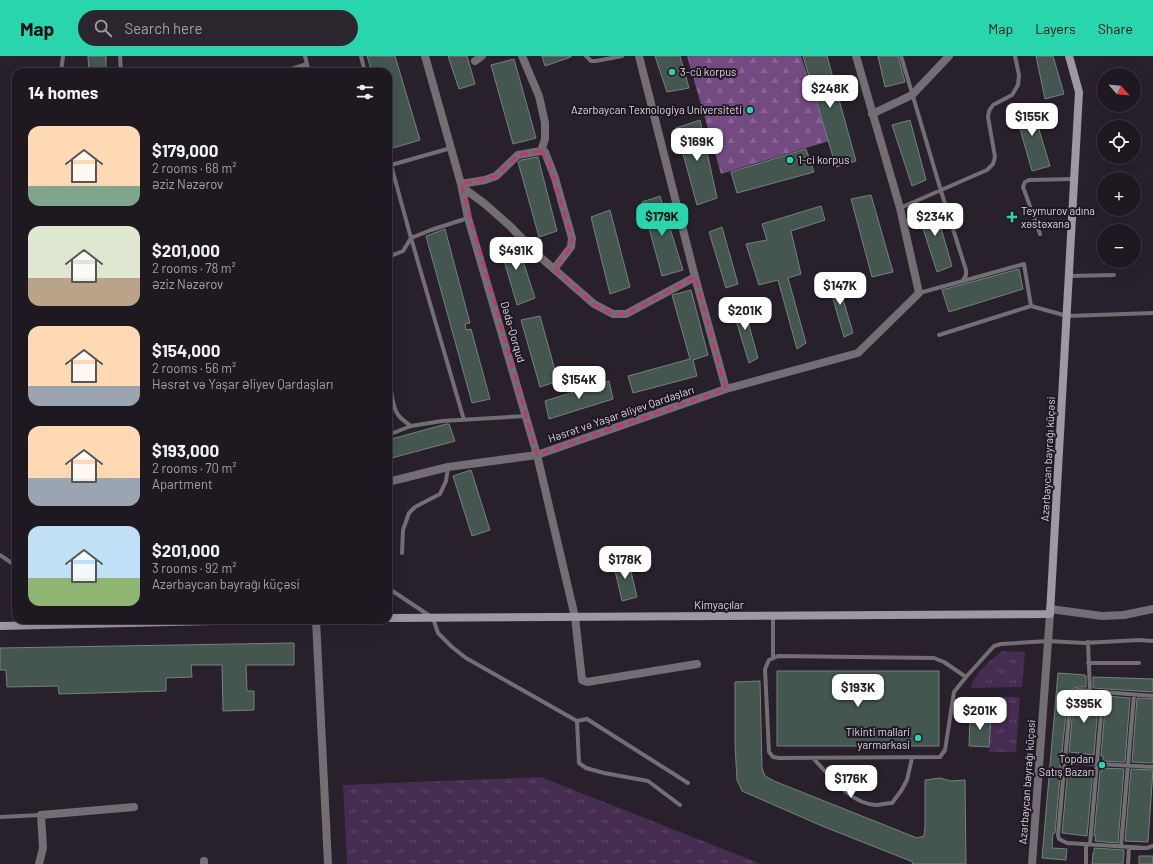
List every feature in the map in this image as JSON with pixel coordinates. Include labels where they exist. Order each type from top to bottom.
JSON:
[{"type":"street","name":"Dədə-Qorqud","points":[[425,56],[461,186],[468,218],[537,455],[575,616],[582,680],[588,682],[697,664]]},
{"type":"street","points":[[522,56],[539,96],[545,123],[545,139],[541,151]]},
{"type":"street","points":[[640,56],[695,277],[726,389]]},
{"type":"street","points":[[856,56],[900,208],[919,293]]},
{"type":"street","points":[[872,114],[912,95],[949,56]]},
{"type":"street","name":"Azərbaycan bayrağı küçəsi","points":[[1032,864],[1050,611],[1079,92],[1069,56]]},
{"type":"street","points":[[461,186],[496,176],[518,155],[541,151],[545,152],[572,238],[571,247],[554,269]]},
{"type":"street","points":[[461,186],[485,204],[510,226],[539,256],[594,304],[613,314],[626,314],[695,277]]},
{"type":"street","name":"Həsrət və Yaşar Əliyev Qardaşları","points":[[392,481],[448,467],[537,455],[726,389],[858,353],[919,293]]},
{"type":"street","points":[[1050,611],[1102,616],[1124,616],[1153,609]]},
{"type":"street","name":"Kimyaçılar","points":[[392,618],[773,616],[1050,611]]},
{"type":"street","points":[[0,626],[21,624]]},
{"type":"street","points":[[316,624],[328,864]]},
{"type":"street","points":[[40,864],[43,848],[41,815],[134,807]]},
{"type":"lane","points":[[62,68],[63,56]]},
{"type":"lane","points":[[120,56],[120,68]]},
{"type":"lane","points":[[305,56],[308,68]]},
{"type":"lane","points":[[361,56],[364,68]]},
{"type":"lane","points":[[586,56],[591,60],[596,61],[622,56]]},
{"type":"lane","points":[[901,56],[966,270],[966,275],[962,281]]},
{"type":"lane","points":[[900,208],[987,170],[993,164],[995,157],[988,117],[989,111],[993,105],[1012,95],[1018,85],[1019,75],[1015,56]]},
{"type":"lane","points":[[294,68],[307,64]]},
{"type":"lane","points":[[392,164],[450,148]]},
{"type":"lane","points":[[392,168],[464,420]]},
{"type":"lane","points":[[1040,234],[1024,187],[1026,182],[1029,180],[1074,179]]},
{"type":"lane","points":[[392,255],[403,251],[411,238],[430,230],[468,218]]},
{"type":"lane","points":[[919,293],[1024,264],[1031,306]]},
{"type":"lane","points":[[1069,276],[1114,275]]},
{"type":"lane","points":[[939,335],[1031,306],[1067,316],[1153,313]]},
{"type":"lane","points":[[392,394],[397,414],[402,420],[411,426]]},
{"type":"lane","points":[[392,433],[411,426],[442,421],[526,416]]},
{"type":"lane","points":[[402,553],[403,530],[409,514],[415,507],[440,494],[446,480],[448,467]]},
{"type":"lane","points":[[0,555],[12,563]]},
{"type":"lane","points":[[392,591],[433,618],[438,633],[461,654],[576,721],[586,720],[688,783]]},
{"type":"lane","points":[[773,616],[773,658]]},
{"type":"lane","points":[[966,677],[944,662],[934,658],[778,656],[769,660],[765,669],[769,752],[773,757],[779,758],[940,757],[946,750],[954,692],[994,646],[1001,644],[1048,641],[1153,641]]},
{"type":"lane","points":[[1088,642],[1090,691]]},
{"type":"lane","points":[[1088,663],[1139,664]]},
{"type":"lane","points":[[1153,696],[1090,691],[1074,691],[1071,695],[1058,835],[1058,839],[1067,843],[1147,848],[1153,846]]},
{"type":"lane","points":[[1086,864],[1103,692]]},
{"type":"lane","points":[[1121,846],[1134,695]]},
{"type":"lane","points":[[576,721],[579,763],[586,768],[604,773],[648,781],[680,805]]},
{"type":"lane","points":[[814,758],[848,794],[862,802],[876,805],[892,803],[907,780],[912,758]]},
{"type":"lane","points":[[1065,762],[1153,766]]},
{"type":"lane","points":[[0,817],[41,815]]},
{"type":"lane","points":[[1128,847],[1128,864]]},
{"type":"highlighted area","points":[[541,151],[549,162],[572,238],[571,247],[554,269],[594,304],[613,314],[626,314],[695,277],[726,389],[537,455],[461,184],[496,176],[518,155]]},
{"type":"green space","points":[[687,56],[801,56],[829,141],[721,174]]},
{"type":"green space","points":[[1003,651],[1025,652],[1022,687],[971,688],[979,672],[993,658]]},
{"type":"green space","points":[[992,697],[1020,697],[1016,752],[989,752]]},
{"type":"green space","points":[[541,777],[761,864],[347,864],[343,785]]},
{"type":"shaded area","points":[[856,771],[863,776],[864,779],[859,786],[856,787],[849,782],[848,779],[853,772]]},
{"type":"building","points":[[88,56],[106,56],[106,68],[89,68]]},
{"type":"building","points":[[367,56],[395,56],[420,140],[393,148],[392,68],[371,68]]},
{"type":"building","points":[[448,56],[467,56],[475,84],[459,89]]},
{"type":"building","points":[[542,56],[571,56],[571,57],[545,66]]},
{"type":"building","name":"3-cü korpus","points":[[655,56],[680,56],[689,88],[667,92]]},
{"type":"building","points":[[803,56],[827,56],[856,161],[836,167]]},
{"type":"building","points":[[878,56],[898,56],[905,82],[885,87]]},
{"type":"building","points":[[1036,56],[1053,56],[1064,94],[1045,99]]},
{"type":"building","points":[[514,59],[536,138],[513,144],[491,65]]},
{"type":"building","points":[[1031,103],[1050,166],[1032,171],[1014,108]]},
{"type":"building","points":[[700,120],[717,198],[697,205],[676,128]]},
{"type":"building","points":[[910,120],[926,180],[912,186],[892,125]]},
{"type":"building","name":"1-ci korpus","points":[[806,149],[814,172],[737,193],[731,172]]},
{"type":"building","points":[[538,157],[557,231],[539,237],[518,162],[521,160]]},
{"type":"building","points":[[871,195],[893,272],[872,277],[851,199]]},
{"type":"building","points":[[660,196],[683,270],[662,276],[642,202]]},
{"type":"building","points":[[934,204],[952,266],[937,272],[917,210]]},
{"type":"building","points":[[821,206],[825,220],[791,231],[801,274],[788,278],[806,343],[797,349],[778,280],[759,285],[746,244],[767,240],[762,224]]},
{"type":"building","points":[[610,210],[630,287],[610,294],[591,217]]},
{"type":"building","points":[[722,227],[738,284],[726,288],[709,232]]},
{"type":"building","points":[[445,229],[470,323],[465,324],[466,330],[471,329],[490,399],[472,403],[426,236]]},
{"type":"building","points":[[514,238],[517,242],[535,298],[517,305],[498,240]]},
{"type":"building","points":[[1019,269],[1023,289],[949,312],[942,290]]},
{"type":"building","points":[[836,275],[853,333],[844,337],[827,278]]},
{"type":"building","points":[[691,290],[708,355],[693,360],[697,376],[633,393],[628,376],[690,359],[672,295]]},
{"type":"building","points":[[742,300],[758,358],[749,363],[731,304]]},
{"type":"building","points":[[540,316],[558,381],[540,387],[521,320]]},
{"type":"building","points":[[609,381],[613,399],[549,419],[545,401]]},
{"type":"building","points":[[449,424],[455,441],[392,458],[392,439]]},
{"type":"building","points":[[471,470],[490,530],[472,536],[453,476]]},
{"type":"building","points":[[628,559],[637,597],[622,601],[613,562]]},
{"type":"building","points":[[294,643],[294,665],[246,665],[247,691],[254,691],[254,710],[223,711],[222,665],[191,665],[192,677],[166,678],[166,691],[59,694],[58,686],[7,687],[6,670],[0,670],[0,648]]},
{"type":"building","points":[[777,671],[939,671],[939,746],[777,746]]},
{"type":"building","points":[[1058,673],[1086,676],[1086,687],[1078,687],[1069,691],[1062,752],[1061,751],[1055,833],[1053,833],[1052,848],[1067,849],[1066,860],[1042,858]]},
{"type":"building","points":[[1093,677],[1153,679],[1153,692],[1093,688]]},
{"type":"building","points":[[760,681],[762,768],[765,776],[774,781],[917,838],[924,836],[925,780],[940,778],[951,781],[965,780],[966,864],[912,864],[913,862],[822,826],[742,791],[737,780],[735,745],[735,682]]},
{"type":"building","points":[[1078,694],[1099,695],[1094,755],[1069,752],[1074,696]]},
{"type":"building","points":[[1106,696],[1130,698],[1125,762],[1103,761],[1103,756],[1101,756]]},
{"type":"building","points":[[1137,698],[1153,699],[1153,763],[1132,762]]},
{"type":"building","points":[[970,716],[991,717],[989,747],[969,746]]},
{"type":"building","points":[[1068,768],[1093,770],[1087,836],[1062,833]]},
{"type":"building","points":[[1102,768],[1124,769],[1118,843],[1095,841],[1096,836],[1094,836],[1100,771],[1102,771]]},
{"type":"building","points":[[1131,769],[1153,770],[1148,842],[1125,841]]},
{"type":"building","points":[[1094,848],[1124,850],[1123,864],[1092,864]]},
{"type":"building","points":[[1139,856],[1153,856],[1153,864],[1139,864]]},
{"type":"place","name":"3-cü korpus","points":[[672,72]]},
{"type":"place","name":"Azərbaycan Texnologiya Universiteti","points":[[750,110]]},
{"type":"place","name":"1-ci korpus","points":[[790,160]]},
{"type":"place","name":"Teymurov adına xəstəxana","points":[[1012,217]]},
{"type":"place","name":"Tikinti mallari yarmarkasi","points":[[918,738]]},
{"type":"place","name":"Topdan Satış Bazarı","points":[[1102,765]]}]
